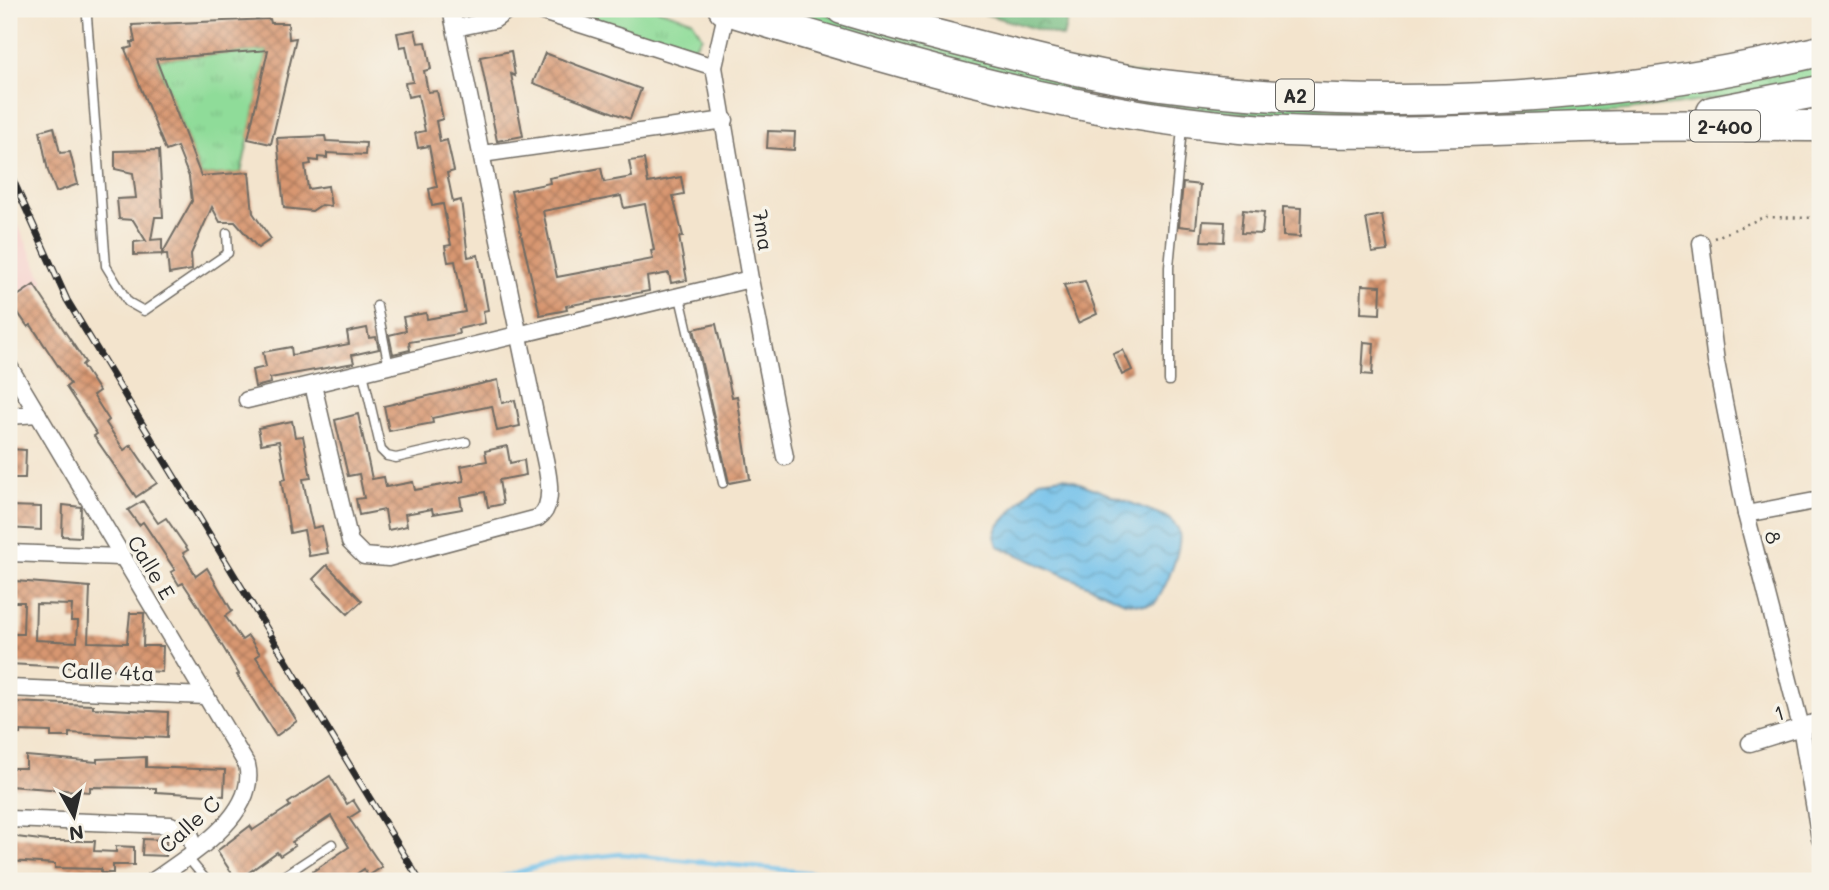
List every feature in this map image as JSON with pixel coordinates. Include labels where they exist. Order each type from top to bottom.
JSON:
[{"type":"highway","name":"A2","points":[[726,9],[968,82],[1079,106],[1242,128],[1422,135],[1629,126],[1820,90]]},
{"type":"highway","name":"A2","points":[[842,9],[1078,71],[1161,85],[1424,100],[1530,97],[1633,87],[1755,66],[1820,51]]},
{"type":"highway","name":"2-400","points":[[1629,126],[1820,126]]},
{"type":"street","points":[[313,385],[350,541],[364,556],[388,558],[538,518],[548,509],[550,497],[519,336],[451,9]]},
{"type":"street","points":[[455,28],[494,20],[509,9]]},
{"type":"street","points":[[533,9],[714,67]]},
{"type":"street","name":"7ma","points":[[726,9],[714,67],[750,279],[785,457]]},
{"type":"street","points":[[482,154],[725,120]]},
{"type":"street","name":"8","points":[[1701,243],[1716,362],[1746,513],[1801,727],[1820,839]]},
{"type":"street","points":[[247,400],[750,279]]},
{"type":"street","name":"Calle E","points":[[9,366],[120,557],[247,765],[248,792]]},
{"type":"street","points":[[9,416],[38,414]]},
{"type":"street","points":[[1746,513],[1820,500]]},
{"type":"street","points":[[9,553],[120,557]]},
{"type":"street","name":"Calle 4ta","points":[[9,688],[206,696]]},
{"type":"street","name":"1","points":[[1750,743],[1820,721]]},
{"type":"street","name":"Calle C","points":[[153,881],[190,854],[231,818],[248,792]]},
{"type":"street","points":[[9,819],[171,825],[191,836],[190,854]]},
{"type":"lane","points":[[89,9],[87,17],[106,266],[116,286],[128,302],[144,311],[228,253],[227,233]]},
{"type":"lane","points":[[1169,381],[1170,267],[1182,121]]},
{"type":"lane","points":[[680,297],[723,483]]},
{"type":"lane","points":[[377,306],[389,367]]},
{"type":"lane","points":[[363,373],[381,450],[387,456],[396,458],[466,442]]},
{"type":"lane","points":[[276,881],[331,844]]},
{"type":"lane","points":[[190,854],[207,881]]},
{"type":"path","points":[[1701,243],[1764,217],[1820,218]]},
{"type":"shaded area","points":[[9,205],[44,282],[9,297]]},
{"type":"green space","points":[[561,9],[657,9],[692,20],[702,37],[690,51]]},
{"type":"green space","points":[[756,9],[808,9],[866,26],[1335,109],[1820,62],[1820,79],[1676,105],[1531,117],[1315,118],[1236,113],[1073,92],[936,59]]},
{"type":"green space","points":[[968,9],[1070,9],[1063,37]]},
{"type":"green space","points":[[268,50],[241,173],[201,176],[156,59]]},
{"type":"water","points":[[1064,477],[1167,517],[1177,527],[1179,545],[1176,556],[1169,578],[1155,603],[1145,605],[1125,602],[998,546],[995,536],[998,527],[1039,480]]},
{"type":"building","points":[[270,19],[271,23],[288,23],[289,39],[296,38],[271,144],[248,139],[268,50],[156,59],[201,176],[249,172],[253,213],[271,239],[258,248],[235,222],[220,222],[212,207],[191,254],[192,270],[169,274],[167,254],[134,255],[134,242],[146,241],[133,220],[119,219],[117,199],[136,198],[133,173],[115,169],[115,151],[159,150],[163,217],[155,217],[151,240],[162,239],[162,254],[192,201],[189,177],[177,147],[166,151],[125,49],[132,47],[131,42],[135,42],[132,25]]},
{"type":"building","points":[[415,30],[418,43],[426,42],[431,69],[424,71],[428,92],[437,91],[443,119],[436,121],[440,142],[447,140],[454,171],[447,173],[453,202],[461,200],[468,257],[478,255],[488,310],[483,311],[485,323],[458,329],[459,334],[409,342],[410,350],[393,354],[389,335],[406,331],[403,317],[426,313],[427,319],[465,312],[455,261],[448,262],[445,246],[451,245],[443,204],[432,206],[429,189],[437,187],[429,146],[418,148],[415,133],[425,131],[418,95],[408,97],[405,83],[413,82],[406,46],[400,47],[397,33]]},
{"type":"building","points":[[511,51],[515,76],[511,74],[523,136],[497,141],[480,57]]},
{"type":"building","points":[[545,53],[641,89],[630,119],[533,83]]},
{"type":"building","points":[[54,127],[60,153],[70,152],[78,184],[56,192],[48,171],[40,131]]},
{"type":"building","points":[[768,131],[795,132],[794,150],[767,148]]},
{"type":"building","points":[[325,136],[326,141],[366,143],[365,155],[327,153],[327,158],[310,160],[311,164],[305,165],[308,189],[328,186],[331,206],[321,205],[312,211],[284,208],[277,138]]},
{"type":"building","points":[[644,159],[648,183],[681,177],[684,194],[673,196],[683,236],[679,237],[687,280],[671,283],[669,273],[647,277],[649,291],[566,306],[567,310],[540,315],[511,191],[550,183],[549,178],[601,168],[604,182],[632,177],[629,161]],"holes":[[[621,196],[624,208],[645,204],[654,250],[651,251],[653,259],[557,277],[543,211]]]},
{"type":"building","points":[[1183,183],[1200,185],[1196,228],[1179,226]]},
{"type":"building","points":[[1283,207],[1301,208],[1300,237],[1283,236]]},
{"type":"building","points":[[1243,210],[1264,212],[1262,234],[1241,233]]},
{"type":"building","points":[[1382,215],[1388,251],[1372,253],[1366,218]]},
{"type":"building","points":[[1203,221],[1225,222],[1224,242],[1201,241]]},
{"type":"building","points":[[1085,281],[1097,314],[1078,323],[1064,285]]},
{"type":"building","points":[[34,285],[85,362],[82,365],[99,391],[93,395],[109,420],[106,423],[124,450],[131,445],[157,483],[136,497],[94,436],[97,434],[66,387],[70,384],[31,325],[28,327],[10,301]]},
{"type":"building","points":[[1362,285],[1381,286],[1380,314],[1361,313]]},
{"type":"building","points":[[716,324],[732,397],[737,396],[750,479],[729,483],[694,329]]},
{"type":"building","points":[[367,328],[369,338],[376,337],[379,349],[352,355],[354,363],[270,378],[271,383],[255,387],[252,370],[266,367],[263,352],[291,347],[292,355],[349,344],[347,332]]},
{"type":"building","points":[[1364,342],[1374,343],[1372,375],[1362,374]]},
{"type":"building","points":[[1123,350],[1132,370],[1122,375],[1113,354]]},
{"type":"building","points":[[498,380],[502,403],[515,400],[520,426],[497,431],[492,406],[432,418],[433,423],[389,431],[384,406]]},
{"type":"building","points":[[358,414],[372,479],[384,477],[386,487],[413,482],[415,490],[464,481],[461,466],[487,461],[485,451],[507,446],[510,463],[524,460],[526,475],[499,480],[503,504],[488,507],[485,492],[460,497],[462,509],[433,514],[432,509],[405,514],[407,526],[388,530],[385,510],[359,515],[356,499],[364,498],[359,474],[348,476],[335,420]]},
{"type":"building","points":[[292,421],[295,437],[303,436],[311,478],[303,479],[313,528],[322,526],[328,553],[309,556],[304,530],[290,533],[281,480],[286,479],[279,441],[261,444],[258,428]]},
{"type":"building","points":[[9,449],[26,450],[25,478],[9,478]]},
{"type":"building","points":[[143,501],[158,523],[166,518],[188,550],[183,553],[196,576],[207,568],[232,611],[225,616],[242,640],[248,636],[260,654],[256,657],[297,721],[276,736],[237,675],[239,674],[199,607],[183,583],[179,585],[171,572],[175,570],[143,522],[139,525],[128,510]]},
{"type":"building","points":[[63,505],[81,507],[80,537],[62,536]]},
{"type":"building","points":[[9,506],[41,507],[41,530],[9,528]]},
{"type":"building","points":[[327,565],[362,601],[348,614],[313,579]]},
{"type":"building","points":[[15,581],[90,587],[88,642],[127,643],[130,613],[144,613],[143,646],[163,646],[162,672],[9,664],[9,634],[23,634],[24,602],[9,602],[9,583]],"holes":[[[36,604],[72,605],[71,621],[78,621],[77,642],[35,640]]]},
{"type":"building","points":[[9,702],[93,705],[93,708],[168,712],[167,738],[69,733],[69,737],[51,737],[51,732],[20,731],[20,734],[9,734]]},
{"type":"building","points":[[26,756],[97,762],[97,759],[146,757],[146,767],[225,770],[224,796],[156,792],[156,788],[90,787],[90,792],[9,786],[9,768],[26,768]]},
{"type":"building","points":[[330,776],[347,804],[353,800],[360,811],[349,818],[382,867],[368,876],[364,869],[346,881],[318,881],[312,872],[349,847],[331,816],[292,842],[295,846],[280,856],[277,852],[237,881],[217,851],[250,826],[253,830],[290,806],[288,803]]},
{"type":"building","points":[[9,836],[48,841],[95,841],[94,851],[116,852],[116,846],[134,847],[134,865],[113,865],[113,873],[101,873],[101,869],[55,868],[55,864],[9,861]]},
{"type":"building","points":[[143,839],[166,840],[166,856],[142,855]]},
{"type":"waterway","points":[[487,881],[556,861],[621,854],[896,881]]},
{"type":"railway","points":[[9,171],[67,300],[420,881]]}]
